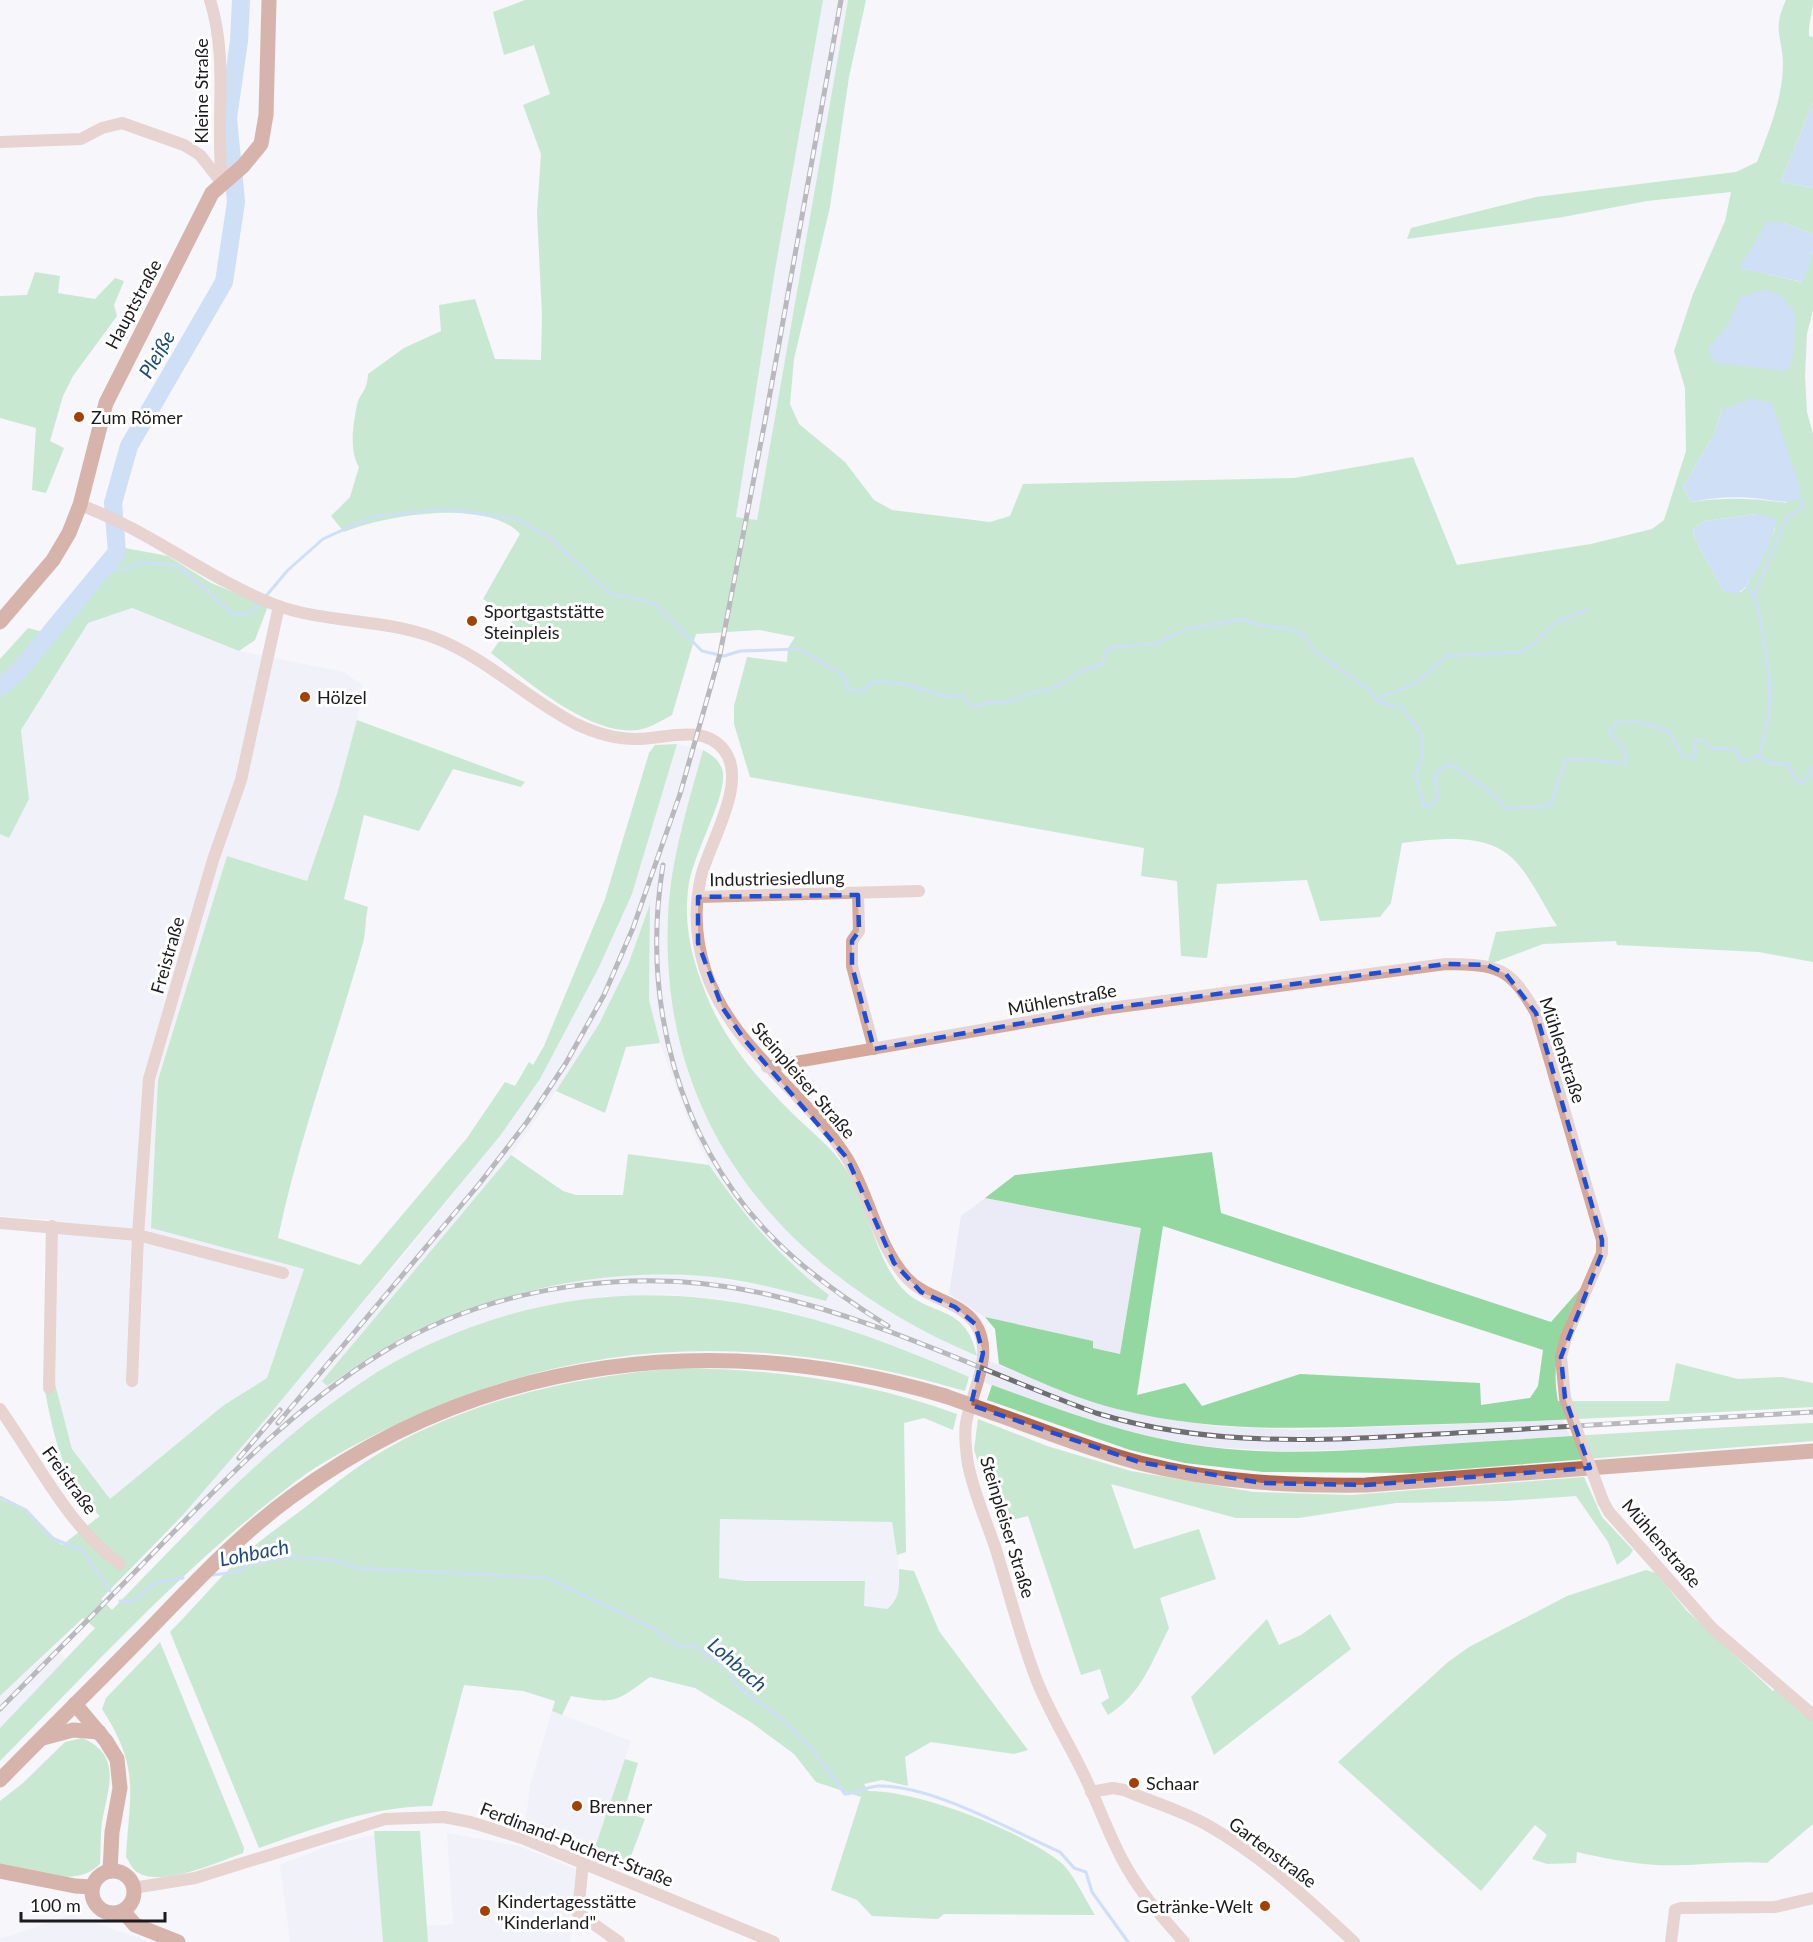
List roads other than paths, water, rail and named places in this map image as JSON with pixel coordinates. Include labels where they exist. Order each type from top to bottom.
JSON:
[{"type":"main road","name":"Hauptstraße","points":[[0,622],[53,560],[69,533],[80,505],[106,403],[212,193],[243,166],[261,144],[266,115],[269,0]]},
{"type":"main road","points":[[0,1780],[217,1560],[291,1497],[374,1445],[444,1412],[523,1385],[621,1364],[710,1359],[796,1364],[849,1371],[945,1396],[1090,1448],[1169,1469],[1221,1479],[1315,1486],[1366,1485],[1813,1451]]},
{"type":"main road","points":[[75,1704],[112,1749],[120,1775],[110,1871]]},
{"type":"main road","points":[[43,1737],[73,1730],[99,1732]]},
{"type":"main road","points":[[0,1871],[75,1886],[92,1887]]},
{"type":"main road","points":[[110,1871],[128,1877],[133,1888],[131,1901],[123,1911],[109,1913],[93,1900],[92,1887],[98,1876],[110,1871]]},
{"type":"main road","points":[[123,1911],[135,1925],[178,1942]]},
{"type":"street","name":"Kleine Straße","points":[[210,0],[218,25],[222,53],[219,154],[224,181]]},
{"type":"street","points":[[0,142],[81,139],[102,128],[122,123],[184,145],[200,155],[224,181]]},
{"type":"street","points":[[80,505],[130,525],[214,578],[276,605]]},
{"type":"street","name":"Steinpleiser Straße","points":[[276,605],[428,635],[476,659],[550,708],[597,733],[632,739],[680,734],[705,736],[723,748],[728,756],[734,783],[706,860],[698,897],[696,926],[706,974],[722,1007],[744,1040],[829,1133],[847,1158],[864,1190],[894,1263],[921,1292],[955,1307],[970,1318],[979,1331],[983,1346],[982,1363],[965,1426],[970,1473],[1037,1680],[1123,1862],[1151,1905],[1184,1942]]},
{"type":"street","name":"Freistraße","points":[[132,1381],[138,1235],[149,1079],[213,860],[241,780],[276,605]]},
{"type":"street","name":"Industriesiedlung","points":[[698,897],[858,895],[919,891]]},
{"type":"street","name":"Industriesiedlung","points":[[858,895],[859,931],[852,941],[852,966],[874,1049]]},
{"type":"street","name":"Mühlenstraße","points":[[767,1067],[1103,1009],[1446,964],[1487,965],[1506,974],[1522,988],[1536,1013],[1602,1240],[1602,1253],[1566,1337],[1561,1357],[1565,1398],[1602,1501],[1609,1512],[1712,1628],[1813,1715]]},
{"type":"street","points":[[0,1223],[138,1235],[283,1274]]},
{"type":"street","points":[[49,1388],[52,1226]]},
{"type":"street","name":"Freistraße","points":[[0,1409],[37,1467],[96,1546],[120,1564]]},
{"type":"street","name":"Gartenstraße","points":[[1091,1792],[1113,1788],[1124,1790],[1208,1825],[1257,1859],[1354,1942]]},
{"type":"street","name":"Ferdinand-Puchert-Straße","points":[[133,1888],[174,1883],[385,1819],[433,1817],[470,1822],[583,1862],[768,1941]]},
{"type":"street","points":[[583,1862],[578,1913],[619,1942]]},
{"type":"street","points":[[1671,1942],[1675,1910],[1681,1908],[1775,1907],[1813,1898]]},
{"type":"water","points":[[1813,103],[1813,188],[1781,181]]},
{"type":"water","points":[[1767,222],[1784,223],[1813,234],[1813,252],[1803,282],[1739,268]]},
{"type":"water","points":[[1767,289],[1782,296],[1795,313],[1794,355],[1788,371],[1715,363],[1708,348],[1727,326],[1741,296]]},
{"type":"water","points":[[1751,399],[1772,403],[1800,488],[1800,499],[1782,502],[1729,497],[1691,502],[1683,487],[1715,433],[1722,409]]},
{"type":"water","points":[[1756,514],[1776,519],[1767,548],[1756,571],[1744,588],[1738,593],[1724,592],[1693,535],[1694,528],[1705,521]]},
{"type":"waterway","name":"Pleiße","points":[[0,687],[17,673],[117,552],[113,503],[129,446],[224,282],[236,202],[228,118],[239,41],[241,0]]},
{"type":"waterway","points":[[1755,600],[1756,590],[1787,518],[1805,506],[1800,499]]},
{"type":"waterway","points":[[266,596],[288,570],[323,539],[371,517],[445,509],[515,519],[548,536],[610,594],[655,603],[702,651],[724,656],[740,651],[798,649],[843,675],[847,688],[860,692],[874,681],[907,685],[946,697],[961,695],[973,707],[986,703],[1010,702],[1024,695],[1053,688],[1082,671],[1102,664],[1107,650],[1115,647],[1155,644],[1186,629],[1244,619],[1258,625],[1294,630],[1304,636],[1315,652],[1371,691],[1378,702],[1402,708],[1422,735],[1422,759],[1415,774],[1424,805],[1429,807],[1438,797],[1435,775],[1442,768],[1452,765],[1486,788],[1507,809],[1550,805],[1566,760],[1586,759],[1625,764],[1625,750],[1609,733],[1617,722],[1641,722],[1669,732],[1682,756],[1695,758],[1695,741],[1705,741],[1713,749],[1735,749],[1741,761],[1759,757],[1771,764],[1788,764],[1796,780],[1804,783],[1813,766]]},
{"type":"waterway","points":[[105,568],[122,571],[140,562],[178,566],[233,614],[248,613],[260,603]]},
{"type":"waterway","points":[[1747,586],[1758,606],[1769,674],[1770,710],[1759,757]]},
{"type":"waterway","points":[[1378,702],[1387,694],[1415,683],[1446,656],[1520,652],[1530,647],[1556,622],[1588,610]]},
{"type":"waterway","name":"Lohbach","points":[[0,1497],[26,1510],[52,1538],[83,1551],[110,1591]]},
{"type":"waterway","name":"Lohbach","points":[[212,1575],[237,1572],[247,1565],[287,1557],[335,1560],[355,1568],[547,1578],[652,1628],[678,1647],[693,1645],[730,1671],[736,1685],[782,1719],[814,1751],[845,1794],[880,1786],[924,1793],[972,1811],[1060,1852],[1074,1868],[1086,1872],[1092,1892],[1128,1942]]},
{"type":"waterway","name":"Lohbach","points":[[120,1601],[131,1602],[158,1582],[183,1578]]},
{"type":"railway","points":[[278,1423],[480,1183],[527,1122],[566,1063],[604,995],[633,928],[680,794],[720,654],[765,421],[841,0]]},
{"type":"railway","points":[[663,865],[657,916],[657,967],[663,1017],[674,1067],[691,1115],[713,1160],[742,1202],[776,1241],[829,1286],[888,1326]]},
{"type":"railway","points":[[0,1709],[213,1493],[266,1442],[322,1394],[383,1352],[426,1329],[472,1310],[520,1296],[569,1287],[619,1282],[669,1281],[718,1285],[766,1294],[851,1318],[1096,1413],[1143,1425],[1236,1438],[1331,1439],[1426,1435],[1813,1412]]},
{"type":"railway","points":[[239,1458],[280,1410]]},
{"type":"place","name":"Zum Römer","points":[[79,417]]},
{"type":"place","name":"Sportgaststätte Steinpleis","points":[[472,621]]},
{"type":"place","name":"Hölzel","points":[[305,697]]},
{"type":"place","name":"Schaar","points":[[1134,1783]]},
{"type":"place","name":"Brenner","points":[[577,1806]]},
{"type":"place","name":"Getränke-Welt","points":[[1265,1906]]},
{"type":"place","name":"Kindertagesstätte \"Kinderland\"","points":[[485,1911]]}]
